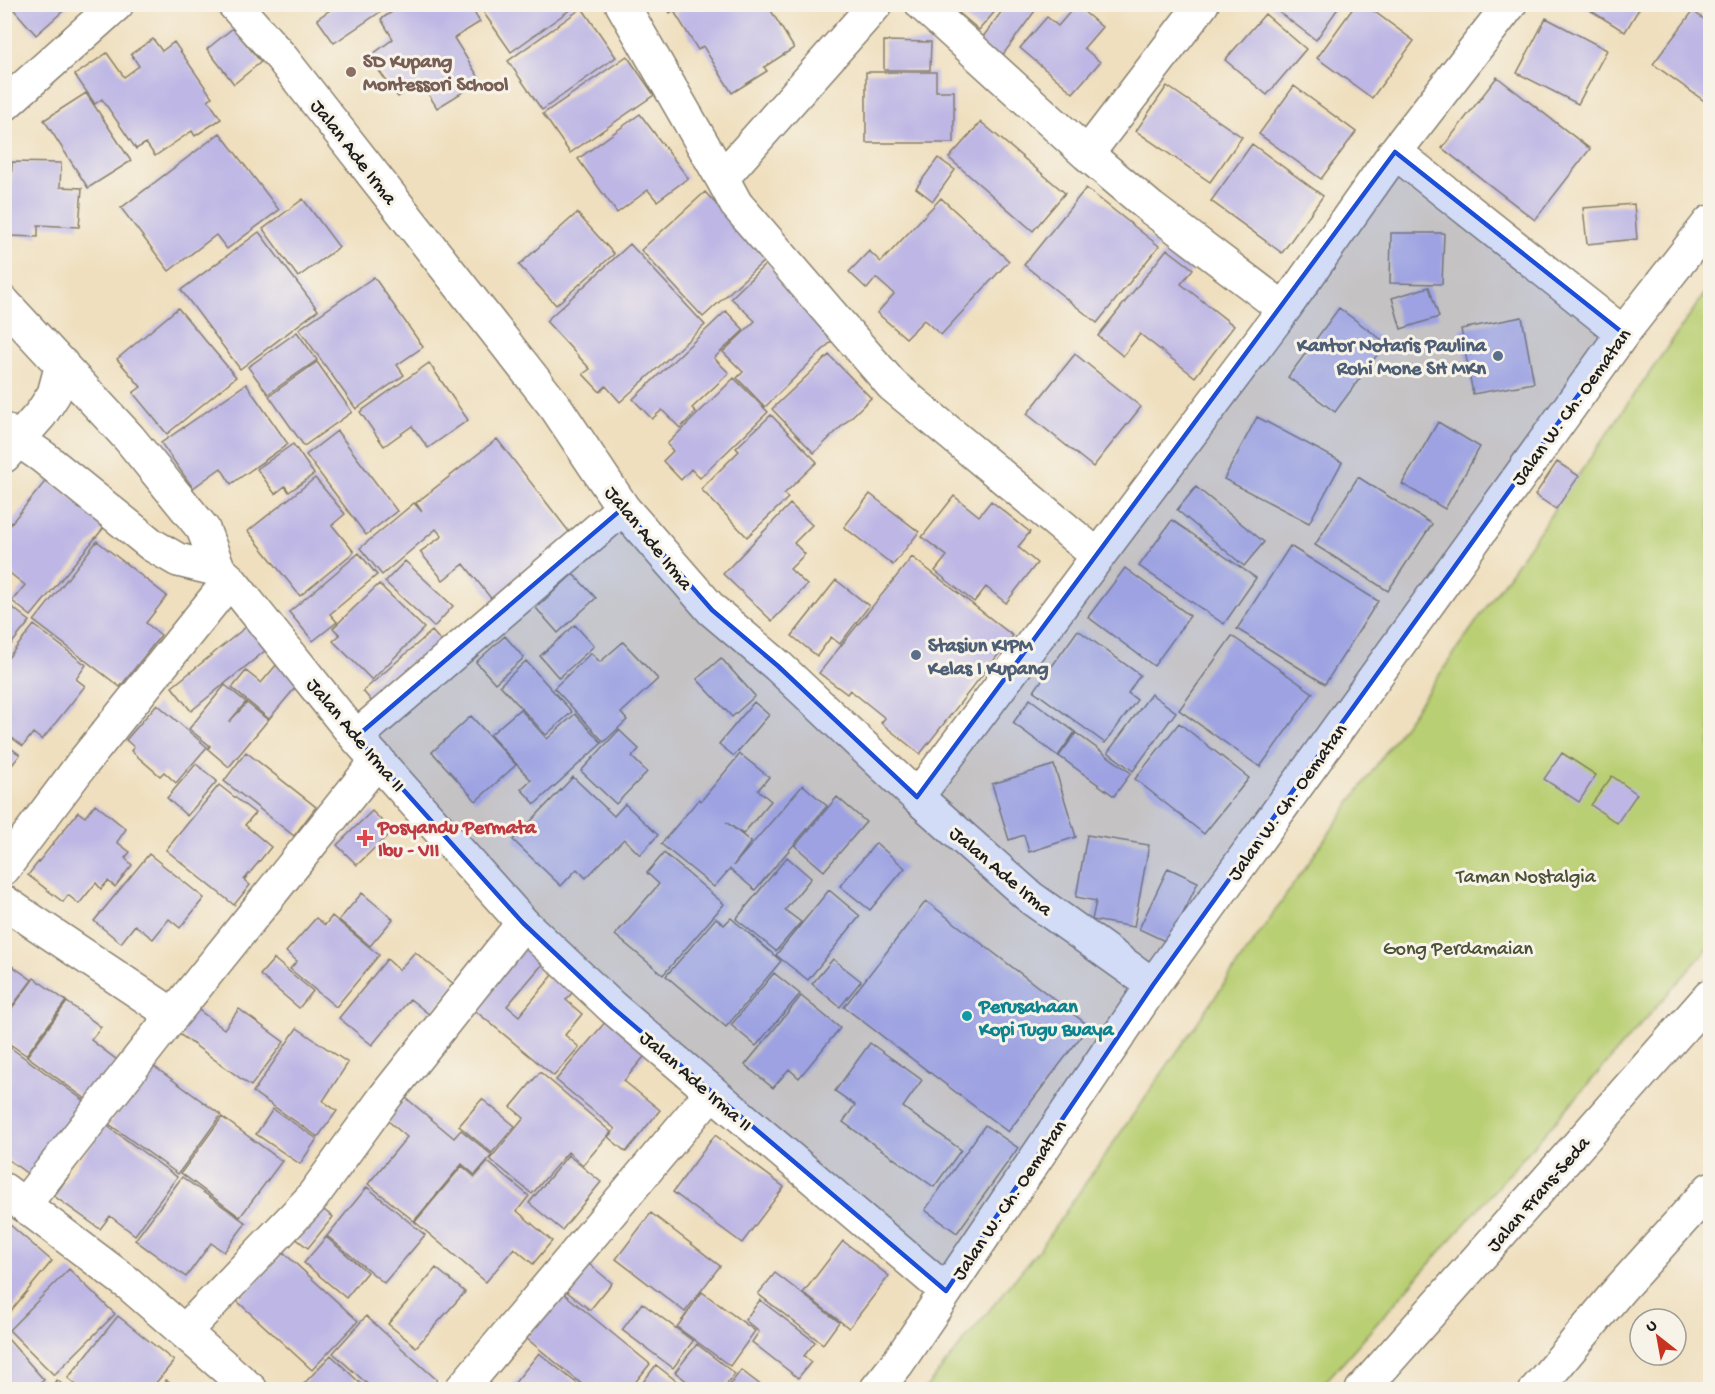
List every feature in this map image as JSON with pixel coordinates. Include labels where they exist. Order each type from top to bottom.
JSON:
[{"type":"street","points":[[4,105],[117,4]]},
{"type":"street","name":"Jalan Ade Irma","points":[[234,4],[288,67],[558,410],[623,508],[712,610],[778,666],[916,797],[1031,898],[1153,985]]},
{"type":"street","points":[[622,4],[736,204],[892,385],[1098,556]]},
{"type":"street","points":[[722,178],[876,4]]},
{"type":"street","points":[[922,4],[1087,154],[1151,208],[1284,309]]},
{"type":"street","points":[[1087,154],[1202,4]]},
{"type":"street","points":[[916,797],[1284,309],[1395,152],[1510,4]]},
{"type":"street","points":[[1395,152],[1623,333]]},
{"type":"street","name":"Jalan W. Ch. Oematan","points":[[876,1389],[897,1364],[1153,985],[1623,333],[1710,222]]},
{"type":"street","name":"Jalan Ade Irma II","points":[[4,303],[129,438],[203,529],[224,575],[367,748],[523,923],[612,1007],[946,1291]]},
{"type":"street","points":[[4,868],[224,575],[178,560],[152,545],[43,457],[9,442],[41,414],[54,394],[62,364]]},
{"type":"street","points":[[251,1389],[129,1284],[14,1198],[173,1015],[367,748],[623,508]]},
{"type":"street","points":[[4,903],[173,1015]]},
{"type":"street","points":[[185,1331],[310,1200],[385,1098],[523,923]]},
{"type":"street","name":"Jalan Frans-Seda","points":[[1362,1389],[1710,996]]},
{"type":"street","points":[[461,1389],[711,1093]]},
{"type":"street","points":[[1536,1389],[1620,1289],[1710,1189]]},
{"type":"highlighted area","points":[[1395,152],[1623,333],[1153,985],[946,1291],[612,1007],[523,923],[356,737],[623,508],[712,610],[778,666],[917,797]]},
{"type":"green space","name":"Taman Nostalgia","points":[[1710,286],[1710,946],[1319,1389],[924,1390],[1041,1247]]},
{"type":"building","points":[[9,4],[71,4],[36,35]]},
{"type":"building","points":[[331,4],[392,4],[334,43],[317,19],[333,8]]},
{"type":"building","points":[[404,4],[469,4],[480,22],[454,38],[481,81],[437,108],[421,82],[398,97],[369,57],[393,39],[381,19]]},
{"type":"building","points":[[481,4],[578,4],[511,52],[479,6]]},
{"type":"building","points":[[664,4],[684,4],[670,13]]},
{"type":"building","points":[[689,4],[767,4],[794,48],[764,67],[767,71],[732,93],[703,46],[698,50],[675,13]]},
{"type":"building","points":[[949,4],[994,4],[998,8],[979,30]]},
{"type":"building","points":[[1007,4],[1040,4],[999,60],[977,45]]},
{"type":"building","points":[[1268,4],[1341,4],[1316,40]]},
{"type":"building","points":[[1356,4],[1364,4],[1414,41],[1372,98],[1317,58]]},
{"type":"building","points":[[1580,4],[1642,4],[1625,32]]},
{"type":"building","points":[[1076,5],[1102,27],[1084,48],[1100,62],[1073,93],[1020,48],[1047,17],[1058,26]]},
{"type":"building","points":[[582,8],[616,57],[542,110],[508,61]]},
{"type":"building","points":[[1693,11],[1710,24],[1710,105],[1653,64]]},
{"type":"building","points":[[1265,14],[1306,49],[1267,95],[1225,60]]},
{"type":"building","points":[[1546,18],[1607,50],[1578,104],[1517,73]]},
{"type":"building","points":[[233,28],[261,62],[234,84],[207,49]]},
{"type":"building","points":[[153,39],[162,51],[174,42],[212,97],[208,100],[221,119],[195,136],[192,131],[155,156],[146,143],[136,149],[102,99],[95,104],[75,75],[107,53],[124,77],[139,66],[131,54]]},
{"type":"building","points":[[884,41],[931,42],[930,70],[884,70]]},
{"type":"building","points":[[627,56],[654,95],[570,153],[543,114]]},
{"type":"building","points":[[866,72],[936,72],[936,91],[954,91],[954,143],[866,143]]},
{"type":"building","points":[[1497,77],[1590,149],[1535,220],[1442,148]]},
{"type":"building","points":[[1167,86],[1242,137],[1210,182],[1136,131]]},
{"type":"building","points":[[1294,86],[1356,132],[1321,179],[1259,134]]},
{"type":"building","points":[[86,93],[131,161],[88,188],[44,120]]},
{"type":"building","points":[[640,114],[688,178],[657,201],[648,190],[617,213],[578,159]]},
{"type":"building","points":[[981,122],[1065,193],[1033,231],[949,158]]},
{"type":"building","points":[[220,133],[279,210],[227,249],[216,235],[169,271],[121,208]]},
{"type":"building","points":[[1252,144],[1323,196],[1282,253],[1211,201]]},
{"type":"building","points":[[938,158],[955,170],[933,201],[916,188]]},
{"type":"building","points":[[12,162],[61,163],[60,187],[82,188],[79,227],[38,225],[38,237],[9,236]]},
{"type":"building","points":[[1086,188],[1159,246],[1097,323],[1024,265]]},
{"type":"building","points":[[705,192],[766,259],[703,317],[641,250]]},
{"type":"building","points":[[941,198],[1009,261],[941,335],[924,320],[906,338],[877,313],[894,294],[876,278],[867,289],[849,272],[869,251],[881,262]]},
{"type":"building","points":[[303,199],[339,247],[298,277],[263,229]]},
{"type":"building","points":[[1634,204],[1637,239],[1587,244],[1583,208]]},
{"type":"building","points":[[577,213],[614,254],[556,305],[519,265]]},
{"type":"building","points":[[259,232],[318,310],[240,369],[181,290]]},
{"type":"building","points":[[1391,233],[1444,233],[1442,284],[1390,283]]},
{"type":"building","points":[[630,244],[705,325],[620,402],[606,386],[600,392],[583,374],[590,369],[546,321]]},
{"type":"building","points":[[1167,249],[1193,269],[1181,284],[1234,326],[1195,377],[1140,334],[1123,356],[1098,336]]},
{"type":"building","points":[[767,263],[838,335],[765,407],[737,378],[743,372],[723,352],[755,321],[731,298]]},
{"type":"building","points":[[374,277],[423,347],[397,365],[404,375],[356,409],[299,329]]},
{"type":"building","points":[[1429,287],[1439,317],[1401,329],[1392,298]]},
{"type":"building","points":[[178,308],[236,377],[167,434],[133,393],[141,387],[117,359]]},
{"type":"building","points":[[1339,308],[1386,343],[1335,412],[1288,377]]},
{"type":"building","points":[[726,311],[744,330],[714,358],[729,373],[692,408],[696,412],[680,428],[662,410],[652,419],[633,399]]},
{"type":"building","name":"Kantor Notaris Paulina Rohi Mone SH MKn","points":[[1522,317],[1534,383],[1473,394],[1461,329]]},
{"type":"building","points":[[297,332],[317,360],[268,394],[248,367]]},
{"type":"building","points":[[1075,354],[1141,407],[1093,467],[1027,414]]},
{"type":"building","points":[[829,355],[871,398],[814,453],[772,409]]},
{"type":"building","points":[[317,362],[352,412],[304,446],[269,396]]},
{"type":"building","points":[[429,363],[468,420],[428,448],[412,426],[384,446],[360,412]]},
{"type":"building","points":[[734,378],[768,412],[700,478],[691,469],[681,480],[663,461],[673,451],[667,444]]},
{"type":"building","points":[[246,384],[288,444],[231,484],[221,468],[193,488],[161,443]]},
{"type":"building","points":[[771,415],[817,462],[784,494],[788,498],[747,537],[701,489],[739,451],[736,448]]},
{"type":"building","points":[[1257,417],[1342,462],[1309,523],[1224,479]]},
{"type":"building","points":[[1438,422],[1480,447],[1445,509],[1402,484]]},
{"type":"building","points":[[337,431],[397,511],[366,535],[306,455]]},
{"type":"building","points":[[497,439],[574,538],[493,601],[464,564],[443,580],[420,552],[442,536],[436,529],[382,575],[360,548],[414,503],[422,512],[416,503]]},
{"type":"building","points":[[293,444],[314,474],[289,492],[285,486],[275,494],[257,469]]},
{"type":"building","points":[[1557,462],[1579,476],[1556,509],[1535,495]]},
{"type":"building","points":[[1358,477],[1432,524],[1388,591],[1315,545]]},
{"type":"building","points":[[48,478],[106,525],[31,616],[12,601],[25,585],[7,571],[4,574],[4,532]]},
{"type":"building","points":[[315,478],[345,514],[332,525],[354,552],[300,596],[248,531]]},
{"type":"building","points":[[1196,487],[1264,542],[1244,566],[1177,510]]},
{"type":"building","points":[[870,494],[919,532],[893,565],[844,527]]},
{"type":"building","points":[[954,496],[979,516],[991,501],[1030,532],[1018,547],[1037,563],[1006,603],[986,587],[974,602],[935,571],[947,556],[922,537]]},
{"type":"building","points":[[790,504],[812,525],[794,543],[805,554],[790,569],[807,585],[772,621],[723,574]]},
{"type":"building","points":[[1172,520],[1256,578],[1224,624],[1139,566]]},
{"type":"building","points":[[97,541],[167,596],[146,623],[161,635],[120,687],[34,621]]},
{"type":"building","points":[[1290,546],[1378,601],[1325,684],[1237,629]]},
{"type":"building","points":[[359,553],[377,575],[330,614],[337,622],[313,641],[289,612]]},
{"type":"building","name":"Stasiun KIPM Kelas I Kupang","points":[[912,557],[1013,636],[920,754],[881,723],[885,718],[850,690],[847,694],[819,673]]},
{"type":"building","points":[[405,561],[453,606],[434,627],[385,582]]},
{"type":"building","points":[[1125,568],[1190,616],[1154,666],[1088,617]]},
{"type":"building","points":[[573,574],[596,598],[558,633],[536,608]]},
{"type":"building","points":[[836,580],[869,606],[840,644],[831,637],[817,656],[792,636]]},
{"type":"building","points":[[379,584],[424,628],[372,680],[333,641],[340,635],[333,628]]},
{"type":"building","points":[[4,601],[30,621],[4,653]]},
{"type":"building","points":[[252,622],[271,646],[191,711],[172,687]]},
{"type":"building","points":[[34,625],[86,665],[76,679],[85,686],[42,740],[33,733],[23,746],[4,732],[4,663]]},
{"type":"building","points":[[575,625],[594,646],[559,678],[540,656]]},
{"type":"building","points":[[1078,630],[1140,675],[1128,693],[1137,700],[1105,743],[1034,691]]},
{"type":"building","points":[[432,631],[447,648],[378,709],[363,691]]},
{"type":"building","points":[[505,636],[524,658],[495,683],[476,662]]},
{"type":"building","points":[[1232,636],[1313,693],[1260,767],[1179,710]]},
{"type":"building","points":[[623,642],[658,679],[621,713],[627,720],[604,742],[554,688],[591,653],[600,662]]},
{"type":"building","points":[[721,658],[755,696],[732,717],[697,679]]},
{"type":"building","points":[[526,661],[572,712],[546,735],[500,685]]},
{"type":"building","points":[[278,663],[300,682],[269,719],[232,688],[246,671],[261,683]]},
{"type":"building","points":[[225,685],[246,702],[229,722],[247,703],[268,720],[229,767],[208,749],[210,746],[189,729]]},
{"type":"building","points":[[1151,694],[1176,712],[1133,771],[1108,752]]},
{"type":"building","points":[[1030,699],[1075,732],[1058,756],[1013,723]]},
{"type":"building","points":[[754,702],[769,715],[734,756],[719,744]]},
{"type":"building","points":[[157,704],[207,747],[176,783],[164,772],[160,776],[131,751],[134,747],[126,740]]},
{"type":"building","points":[[520,709],[547,739],[575,714],[602,743],[535,804],[521,789],[531,780],[490,735]]},
{"type":"building","points":[[471,716],[516,765],[476,801],[432,752]]},
{"type":"building","points":[[1179,723],[1249,778],[1204,834],[1135,779]]},
{"type":"building","points":[[619,730],[639,749],[632,757],[647,772],[616,804],[581,771]]},
{"type":"building","points":[[1076,733],[1131,773],[1114,796],[1059,756]]},
{"type":"building","points":[[4,743],[20,755],[4,775]]},
{"type":"building","points":[[246,752],[316,807],[294,836],[224,781]]},
{"type":"building","points":[[1562,753],[1596,775],[1579,802],[1544,779]]},
{"type":"building","points":[[740,754],[769,777],[758,790],[771,801],[743,834],[726,822],[751,842],[733,866],[803,785],[827,806],[755,890],[730,869],[714,887],[661,844]]},
{"type":"building","points":[[196,764],[217,781],[187,816],[167,798]]},
{"type":"building","points":[[1054,765],[1076,837],[1029,852],[1024,835],[1009,840],[992,784]]},
{"type":"building","points":[[1612,776],[1637,794],[1617,823],[1591,805]]},
{"type":"building","points":[[573,777],[614,816],[625,804],[658,835],[640,855],[624,839],[586,878],[577,869],[561,886],[513,840]]},
{"type":"building","points":[[219,785],[255,813],[245,825],[271,847],[244,880],[250,885],[234,905],[166,850]]},
{"type":"building","points":[[837,797],[866,822],[824,871],[795,846]]},
{"type":"building","points":[[95,804],[126,829],[117,842],[130,852],[125,858],[132,865],[115,887],[108,881],[101,889],[96,883],[79,904],[68,895],[63,902],[28,875],[78,812],[85,817]]},
{"type":"building","name":"Posyandu Permata Ibu - VII","points":[[372,811],[392,831],[357,865],[337,845]]},
{"type":"building","points":[[1087,835],[1149,845],[1134,927],[1092,920],[1096,901],[1076,897]]},
{"type":"building","points":[[876,843],[905,868],[870,910],[840,886]]},
{"type":"building","points":[[664,853],[724,904],[663,975],[615,935],[659,884],[647,873]]},
{"type":"building","points":[[149,854],[204,898],[180,928],[169,919],[153,939],[135,925],[121,943],[94,921]]},
{"type":"building","points":[[787,857],[811,878],[785,910],[801,922],[776,951],[736,919]]},
{"type":"building","points":[[1168,868],[1198,882],[1169,943],[1139,929]]},
{"type":"building","points":[[829,890],[860,916],[808,980],[776,955]]},
{"type":"building","points":[[362,893],[393,919],[370,946],[339,920]]},
{"type":"building","name":"Perusahaan Kopi Tugu Buaya","points":[[926,901],[1089,1026],[1008,1132],[844,1007]]},
{"type":"building","points":[[332,916],[379,955],[336,1007],[290,969],[297,961],[286,952],[316,918],[325,925]]},
{"type":"building","points":[[716,918],[724,925],[731,918],[781,961],[726,1027],[666,976]]},
{"type":"building","points":[[534,936],[553,952],[507,1006],[519,1016],[563,963],[583,980],[566,1000],[582,1014],[565,1035],[579,1047],[554,1076],[472,1008]]},
{"type":"building","points":[[415,952],[455,985],[430,1015],[410,999],[372,1045],[339,1018],[387,959],[399,970]]},
{"type":"building","points":[[274,959],[313,991],[299,1008],[260,975]]},
{"type":"building","points":[[833,959],[861,981],[840,1007],[812,984]]},
{"type":"building","points":[[4,962],[32,980],[4,1017]]},
{"type":"building","points":[[774,973],[800,994],[756,1046],[731,1025]]},
{"type":"building","points":[[34,978],[66,1001],[26,1055],[4,1040],[4,1019]]},
{"type":"building","points":[[801,996],[840,1028],[799,1078],[789,1069],[773,1088],[745,1065]]},
{"type":"building","points":[[67,1002],[101,1027],[91,1040],[117,1060],[87,1100],[27,1056]]},
{"type":"building","points":[[196,1008],[224,1029],[239,1009],[284,1042],[251,1086],[178,1033]]},
{"type":"building","points":[[613,1013],[653,1046],[624,1081],[660,1110],[626,1152],[608,1137],[615,1129],[556,1080]]},
{"type":"building","points":[[297,1028],[348,1063],[323,1101],[337,1111],[318,1137],[253,1092]]},
{"type":"building","points":[[4,1043],[86,1102],[32,1177],[6,1158],[4,1160]]},
{"type":"building","points":[[870,1043],[922,1080],[903,1107],[961,1150],[934,1187],[843,1122],[855,1105],[835,1091]]},
{"type":"building","points":[[152,1065],[221,1115],[178,1174],[109,1124]]},
{"type":"building","points":[[540,1072],[611,1132],[583,1165],[568,1152],[532,1194],[490,1159],[524,1118],[511,1107]]},
{"type":"building","points":[[406,1098],[454,1138],[461,1130],[492,1155],[475,1175],[462,1164],[414,1221],[368,1184],[407,1137],[387,1120]]},
{"type":"building","points":[[482,1099],[515,1126],[492,1153],[459,1126]]},
{"type":"building","points":[[273,1109],[317,1139],[300,1164],[256,1134]]},
{"type":"building","points":[[222,1117],[282,1161],[240,1217],[181,1173]]},
{"type":"building","points":[[106,1125],[177,1177],[135,1235],[110,1216],[100,1229],[54,1196]]},
{"type":"building","points":[[985,1125],[1018,1148],[957,1233],[925,1210]]},
{"type":"building","points":[[715,1135],[784,1187],[742,1243],[673,1192]]},
{"type":"building","points":[[568,1155],[601,1182],[562,1230],[529,1203]]},
{"type":"building","points":[[488,1162],[529,1196],[517,1211],[552,1241],[533,1264],[514,1248],[486,1282],[415,1222],[462,1166],[475,1177]]},
{"type":"building","points":[[182,1177],[246,1223],[224,1252],[211,1243],[186,1277],[135,1240]]},
{"type":"building","points":[[367,1187],[425,1235],[384,1283],[327,1236]]},
{"type":"building","points":[[313,1202],[333,1217],[308,1248],[289,1233]]},
{"type":"building","points":[[651,1213],[720,1266],[685,1312],[616,1259]]},
{"type":"building","points":[[9,1224],[52,1261],[5,1318],[5,1229]]},
{"type":"building","points":[[326,1237],[367,1272],[346,1298],[304,1263]]},
{"type":"building","points":[[843,1241],[889,1276],[849,1328],[803,1293]]},
{"type":"building","points":[[283,1252],[358,1321],[312,1370],[237,1301]]},
{"type":"building","points":[[589,1264],[612,1283],[590,1310],[566,1291]]},
{"type":"building","points":[[436,1268],[465,1292],[416,1347],[388,1324]]},
{"type":"building","points":[[69,1269],[115,1314],[54,1375],[9,1330]]},
{"type":"building","points":[[775,1273],[839,1322],[823,1344],[758,1294]]},
{"type":"building","points":[[702,1292],[755,1331],[730,1366],[677,1327]]},
{"type":"building","points":[[563,1293],[650,1364],[629,1390],[589,1390],[526,1338]]},
{"type":"building","points":[[760,1300],[815,1342],[804,1356],[811,1362],[798,1378],[752,1342],[759,1332],[745,1320]]},
{"type":"building","points":[[642,1303],[693,1341],[673,1368],[622,1330]]},
{"type":"building","points":[[118,1316],[174,1361],[150,1390],[82,1390],[68,1378]]},
{"type":"building","points":[[366,1316],[437,1380],[428,1390],[374,1390],[333,1353]]},
{"type":"building","points":[[7,1338],[44,1380],[35,1388],[36,1390],[4,1390],[4,1341]]},
{"type":"building","points":[[697,1344],[735,1374],[722,1390],[698,1390],[675,1372]]},
{"type":"building","points":[[539,1353],[585,1390],[509,1390]]},
{"type":"building","points":[[331,1355],[367,1390],[298,1390]]},
{"type":"building","points":[[656,1365],[688,1390],[637,1390]]},
{"type":"building","points":[[741,1370],[767,1390],[726,1390]]},
{"type":"building","points":[[482,1377],[499,1390],[472,1390]]},
{"type":"building","points":[[57,1380],[69,1390],[50,1390]]},
{"type":"building","points":[[166,1380],[178,1390],[159,1390]]},
{"type":"place","name":"SD Kupang Montessori School","points":[[351,72]]},
{"type":"place","name":"Kantor Notaris Paulina Rohi Mone SH MKn","points":[[1498,356]]},
{"type":"place","name":"Stasiun KIPM Kelas I Kupang","points":[[916,655]]},
{"type":"place","name":"Posyandu Permata Ibu - VII","points":[[365,838]]},
{"type":"place","name":"Perusahaan Kopi Tugu Buaya","points":[[967,1016]]},
{"type":"park label","name":"Gong Perdamaian","points":[[1458,947]]}]
